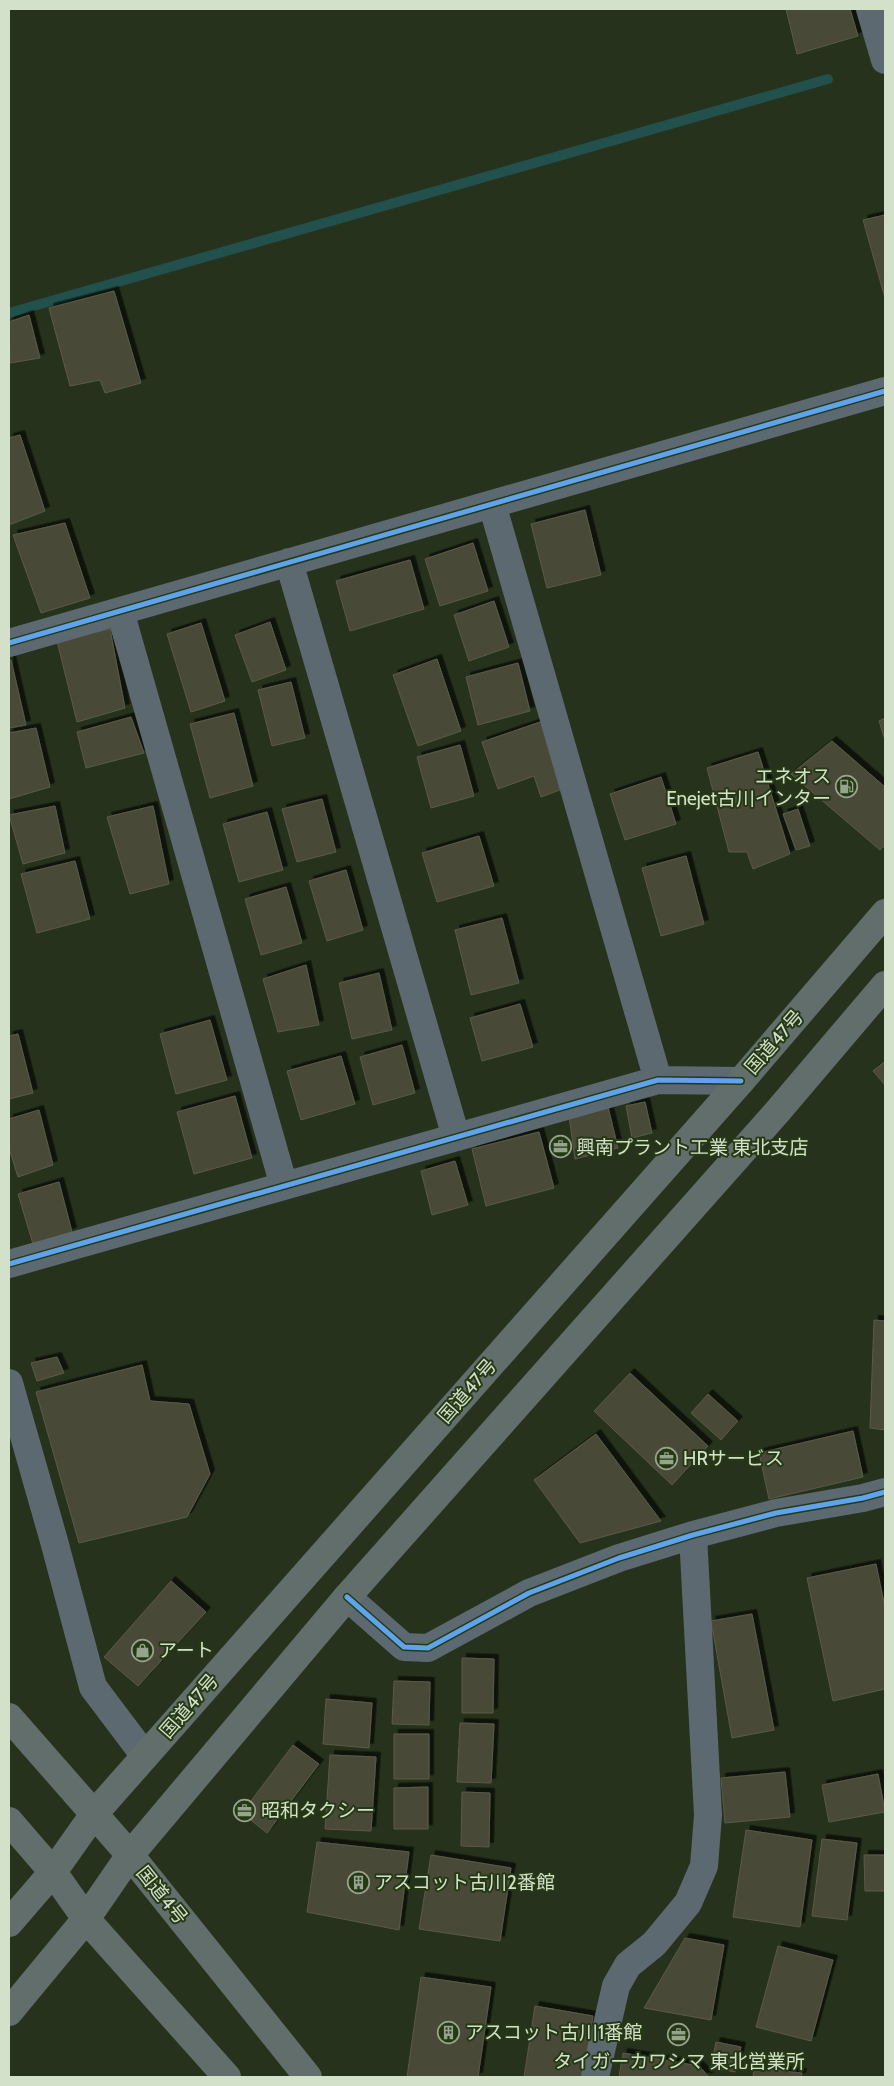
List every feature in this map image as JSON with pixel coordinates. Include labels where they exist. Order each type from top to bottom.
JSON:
[{"type":"highway","name":"国道47号","points":[[9,1923],[53,1872],[94,1814],[741,1081],[885,913]]},
{"type":"highway","points":[[9,2012],[86,1919],[130,1855],[347,1597],[778,1111],[885,985]]},
{"type":"highway","name":"国道4号","points":[[9,1717],[130,1855],[308,2077]]},
{"type":"highway","points":[[9,1821],[53,1872],[86,1919],[227,2077]]},
{"type":"street","points":[[870,9],[885,60]]},
{"type":"street","points":[[9,643],[885,391]]},
{"type":"street","points":[[492,504],[658,1080]]},
{"type":"street","points":[[288,562],[456,1137]]},
{"type":"street","points":[[120,611],[284,1186]]},
{"type":"street","points":[[9,1264],[658,1080],[741,1081]]},
{"type":"street","points":[[9,1383],[93,1687],[145,1756]]},
{"type":"street","points":[[347,1597],[404,1647],[428,1648],[529,1593],[619,1558],[693,1535],[776,1513],[863,1498],[885,1492]]},
{"type":"street","points":[[595,2077],[616,1986],[628,1965],[654,1944],[688,1903],[704,1866],[708,1815],[693,1535]]},
{"type":"building","points":[[786,9],[850,9],[858,36],[797,54]]},
{"type":"building","points":[[885,215],[885,298],[863,220]]},
{"type":"building","points":[[114,291],[141,383],[105,393],[100,380],[70,386],[49,308]]},
{"type":"building","points":[[29,315],[40,358],[10,363],[9,322]]},
{"type":"building","points":[[20,435],[45,511],[9,525],[9,438]]},
{"type":"building","points":[[585,510],[601,575],[547,588],[531,524]]},
{"type":"building","points":[[65,523],[90,598],[41,613],[13,535]]},
{"type":"building","points":[[473,543],[488,591],[440,606],[425,559]]},
{"type":"building","points":[[410,560],[424,609],[350,631],[336,581]]},
{"type":"building","points":[[494,601],[509,647],[469,661],[454,615]]},
{"type":"building","points":[[270,622],[286,670],[252,682],[235,635]]},
{"type":"building","points":[[201,623],[225,701],[191,712],[167,634]]},
{"type":"building","points":[[110,629],[125,708],[77,722],[57,641]]},
{"type":"building","points":[[437,659],[461,731],[418,746],[393,675]]},
{"type":"building","points":[[9,660],[11,660],[26,725],[9,728]]},
{"type":"building","points":[[518,663],[530,711],[478,725],[466,677]]},
{"type":"building","points":[[291,682],[305,738],[272,746],[258,690]]},
{"type":"building","points":[[234,713],[253,786],[210,798],[190,724]]},
{"type":"building","points":[[131,717],[144,753],[86,768],[77,732]]},
{"type":"building","points":[[885,718],[885,740],[879,721]]},
{"type":"building","points":[[543,721],[565,788],[541,797],[534,776],[498,789],[482,742]]},
{"type":"building","points":[[36,728],[50,787],[9,799],[9,733]]},
{"type":"building","points":[[832,741],[885,787],[885,845],[880,850],[791,774]]},
{"type":"building","points":[[460,745],[474,796],[431,808],[417,757]]},
{"type":"building","points":[[758,752],[790,854],[753,869],[747,852],[729,852],[707,768]]},
{"type":"building","points":[[661,777],[676,824],[625,840],[610,794]]},
{"type":"building","points":[[322,799],[336,852],[297,862],[282,809]]},
{"type":"building","points":[[55,806],[65,853],[23,864],[9,815]]},
{"type":"building","points":[[153,806],[169,884],[130,894],[107,817]]},
{"type":"building","points":[[798,809],[810,846],[796,850],[783,814]]},
{"type":"building","points":[[267,812],[283,870],[239,882],[223,824]]},
{"type":"building","points":[[479,836],[494,886],[437,902],[422,853]]},
{"type":"building","points":[[686,856],[704,924],[661,936],[642,868]]},
{"type":"building","points":[[75,861],[90,919],[37,933],[21,874]]},
{"type":"building","points":[[346,870],[363,930],[327,941],[309,881]]},
{"type":"building","points":[[286,887],[302,943],[261,955],[245,899]]},
{"type":"building","points":[[502,918],[519,983],[471,995],[455,930]]},
{"type":"building","points":[[306,965],[319,1025],[278,1032],[263,979]]},
{"type":"building","points":[[379,973],[392,1030],[352,1039],[339,983]]},
{"type":"building","points":[[520,1004],[533,1047],[482,1061],[470,1018]]},
{"type":"building","points":[[210,1020],[227,1080],[176,1094],[160,1034]]},
{"type":"building","points":[[18,1034],[33,1093],[9,1099],[9,1036]]},
{"type":"building","points":[[402,1045],[415,1093],[373,1105],[360,1057]]},
{"type":"building","points":[[341,1056],[355,1104],[301,1120],[287,1071]]},
{"type":"building","points":[[885,1061],[885,1085],[873,1071]]},
{"type":"building","points":[[235,1096],[252,1158],[194,1174],[177,1112]]},
{"type":"building","points":[[645,1102],[652,1133],[632,1138],[626,1106]]},
{"type":"building","points":[[608,1107],[618,1148],[575,1159],[569,1116]]},
{"type":"building","points":[[39,1110],[53,1165],[18,1177],[9,1148],[9,1119]]},
{"type":"building","points":[[539,1132],[554,1188],[486,1206],[472,1149]]},
{"type":"building","points":[[455,1161],[468,1205],[432,1215],[421,1171]]},
{"type":"building","points":[[59,1182],[72,1232],[33,1244],[18,1194]]},
{"type":"building","points":[[874,1320],[885,1321],[885,1430],[870,1428]]},
{"type":"building","points":[[57,1357],[64,1373],[37,1381],[31,1363]]},
{"type":"building","points":[[142,1365],[150,1401],[189,1404],[210,1474],[187,1517],[79,1543],[36,1392]]},
{"type":"building","points":[[630,1373],[708,1446],[672,1485],[594,1411]]},
{"type":"building","points":[[708,1394],[738,1421],[721,1440],[691,1413]]},
{"type":"building","points":[[853,1431],[863,1477],[769,1499],[759,1453]]},
{"type":"building","points":[[596,1434],[661,1521],[580,1543],[534,1480]]},
{"type":"building","points":[[876,1564],[885,1608],[885,1689],[833,1701],[807,1578]]},
{"type":"building","points":[[171,1581],[206,1612],[138,1686],[104,1657]]},
{"type":"building","points":[[752,1614],[774,1730],[732,1738],[711,1621]]},
{"type":"building","points":[[462,1658],[494,1659],[493,1713],[462,1713]]},
{"type":"building","points":[[394,1681],[430,1682],[429,1725],[392,1724]]},
{"type":"building","points":[[326,1699],[372,1703],[369,1748],[323,1744]]},
{"type":"building","points":[[460,1723],[494,1724],[491,1783],[457,1782]]},
{"type":"building","points":[[394,1734],[429,1734],[429,1779],[394,1779]]},
{"type":"building","points":[[293,1745],[319,1764],[267,1833],[242,1813]]},
{"type":"building","points":[[330,1755],[376,1757],[371,1831],[325,1829]]},
{"type":"building","points":[[785,1772],[790,1817],[725,1823],[721,1778]]},
{"type":"building","points":[[878,1774],[885,1812],[829,1822],[822,1785]]},
{"type":"building","points":[[428,1787],[428,1829],[394,1829],[394,1788]]},
{"type":"building","points":[[462,1792],[490,1793],[489,1847],[461,1846]]},
{"type":"building","points":[[746,1830],[812,1840],[800,1927],[733,1917]]},
{"type":"building","points":[[822,1839],[857,1843],[847,1920],[812,1916]]},
{"type":"building","name":"アスコット古川2番館","points":[[317,1842],[409,1852],[399,1930],[307,1912]]},
{"type":"building","points":[[431,1855],[511,1868],[500,1941],[419,1929]]},
{"type":"building","points":[[864,1855],[885,1855],[885,1891],[865,1891]]},
{"type":"building","points":[[685,1938],[724,1945],[711,2020],[644,2008]]},
{"type":"building","points":[[778,1946],[833,1960],[811,2041],[756,2027]]},
{"type":"building","name":"アスコット古川1番館","points":[[421,1977],[491,1987],[478,2077],[407,2077]]},
{"type":"building","points":[[535,2006],[593,2016],[583,2077],[524,2077]]},
{"type":"building","points":[[716,2042],[741,2047],[735,2072],[711,2067]]},
{"type":"building","points":[[623,2053],[699,2066],[709,2077],[619,2077]]},
{"type":"building","points":[[754,2068],[802,2073],[801,2077],[753,2077]]},
{"type":"waterway","points":[[9,313],[828,79]]},
{"type":"cycle path","points":[[9,643],[885,391]]},
{"type":"cycle path","points":[[9,1264],[658,1080],[741,1081]]},
{"type":"cycle path","points":[[347,1597],[404,1647],[428,1648],[529,1593],[619,1558],[693,1535],[776,1513],[863,1498],[885,1492]]},
{"type":"place","name":"エネオス Enejet古川インター","points":[[847,787]]},
{"type":"place","name":"興南プラント工業 東北支店","points":[[560,1147]]},
{"type":"place","name":"HRサービス","points":[[667,1458]]},
{"type":"place","name":"アート","points":[[142,1650]]},
{"type":"place","name":"昭和タクシー","points":[[245,1810]]},
{"type":"place","name":"アスコット古川2番館","points":[[358,1882]]},
{"type":"place","name":"アスコット古川1番館","points":[[449,2032]]},
{"type":"place","name":"タイガーカワシマ 東北営業所","points":[[679,2035]]}]
